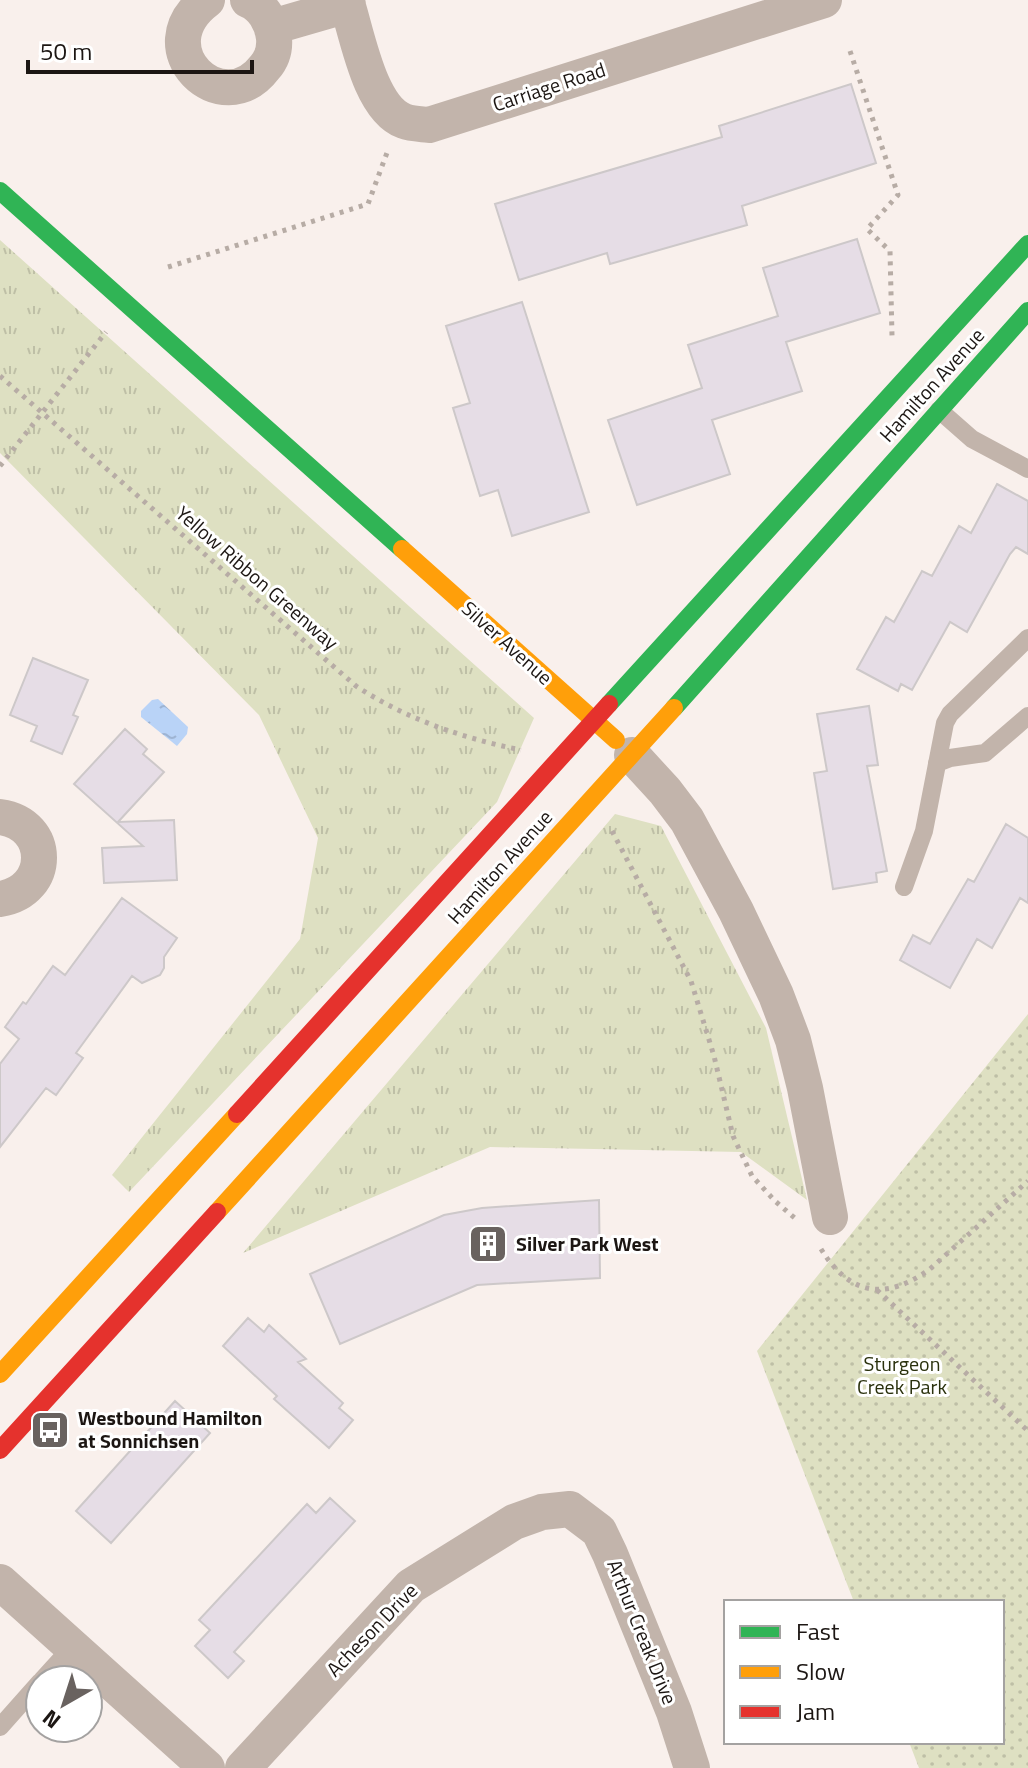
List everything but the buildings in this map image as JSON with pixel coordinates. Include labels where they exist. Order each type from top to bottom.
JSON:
[{"type":"street","points":[[207,0],[190,15],[183,29],[182,45],[189,65],[199,77],[213,85],[229,87],[244,85],[258,77],[270,60],[275,44],[265,13],[248,0]]},
{"type":"street","name":"Carriage Road","points":[[400,119],[429,125],[824,0]]},
{"type":"street","points":[[272,27],[347,2],[373,88],[388,109],[400,119]]},
{"type":"street","name":"Silver Avenue","points":[[0,191],[632,755],[665,791],[687,820],[736,911],[776,995],[793,1040],[802,1076],[818,1229]]},
{"type":"street","name":"Hamilton Avenue","points":[[0,1374],[1028,244]]},
{"type":"street","name":"Hamilton Avenue","points":[[0,1450],[632,755],[1028,311]]},
{"type":"street","points":[[0,817],[16,820],[29,830],[37,842],[40,856],[38,870],[27,888],[15,896],[0,899]]},
{"type":"street","name":"Acheson Drive","points":[[243,1768],[411,1586],[514,1522],[542,1512],[570,1509]]},
{"type":"street","name":"Arthur Creak Drive","points":[[570,1509],[599,1531],[610,1554],[674,1712],[692,1768]]},
{"type":"street","points":[[0,1582],[207,1768]]},
{"type":"lane","points":[[939,410],[972,439],[1028,469]]},
{"type":"lane","points":[[904,887],[924,831],[945,723],[950,714],[1028,638]]},
{"type":"lane","points":[[937,763],[985,753],[1028,716]]},
{"type":"lane","points":[[56,1664],[72,1647]]},
{"type":"lane","points":[[0,1727],[24,1700]]},
{"type":"path","points":[[850,51],[898,195],[867,229],[890,251],[892,336]]},
{"type":"path","points":[[168,267],[368,204],[400,119]]},
{"type":"path","points":[[0,466],[107,331]]},
{"type":"path","name":"Yellow Ribbon Greenway","points":[[0,376],[356,686],[406,716],[483,742],[523,750],[548,773]]},
{"type":"path","points":[[585,807],[614,833],[691,981],[714,1056],[733,1136],[752,1176],[775,1201],[818,1229],[829,1261],[843,1276],[876,1289],[893,1290],[913,1281],[1028,1181]]},
{"type":"path","points":[[876,1289],[1028,1431]]},
{"type":"green space","points":[[0,240],[534,718],[497,802],[129,1192],[112,1175],[300,939],[318,838],[259,715],[0,453]]},
{"type":"green space","points":[[615,814],[661,826],[766,1028],[807,1200],[741,1152],[490,1147],[243,1253]]},
{"type":"green space","name":"Sturgeon Creek Park","points":[[1028,1014],[1028,1768],[919,1768],[910,1744],[1004,1744],[1004,1600],[853,1600],[757,1351]]},
{"type":"water","points":[[158,699],[188,727],[187,734],[177,746],[141,717],[141,711],[152,700]]},
{"type":"traffic: fast","points":[[0,191],[402,549]]},
{"type":"traffic: fast","points":[[609,704],[1028,244]]},
{"type":"traffic: fast","points":[[674,708],[1028,311]]},
{"type":"traffic: slow","points":[[402,549],[616,740]]},
{"type":"traffic: slow","points":[[217,1212],[674,708]]},
{"type":"traffic: slow","points":[[0,1374],[237,1114]]},
{"type":"traffic: jam","points":[[237,1114],[609,704]]},
{"type":"traffic: jam","points":[[0,1450],[217,1212]]},
{"type":"place","name":"Silver Park West","points":[[488,1244]]},
{"type":"place","name":"Westbound Hamilton at Sonnichsen","points":[[50,1430]]}]
